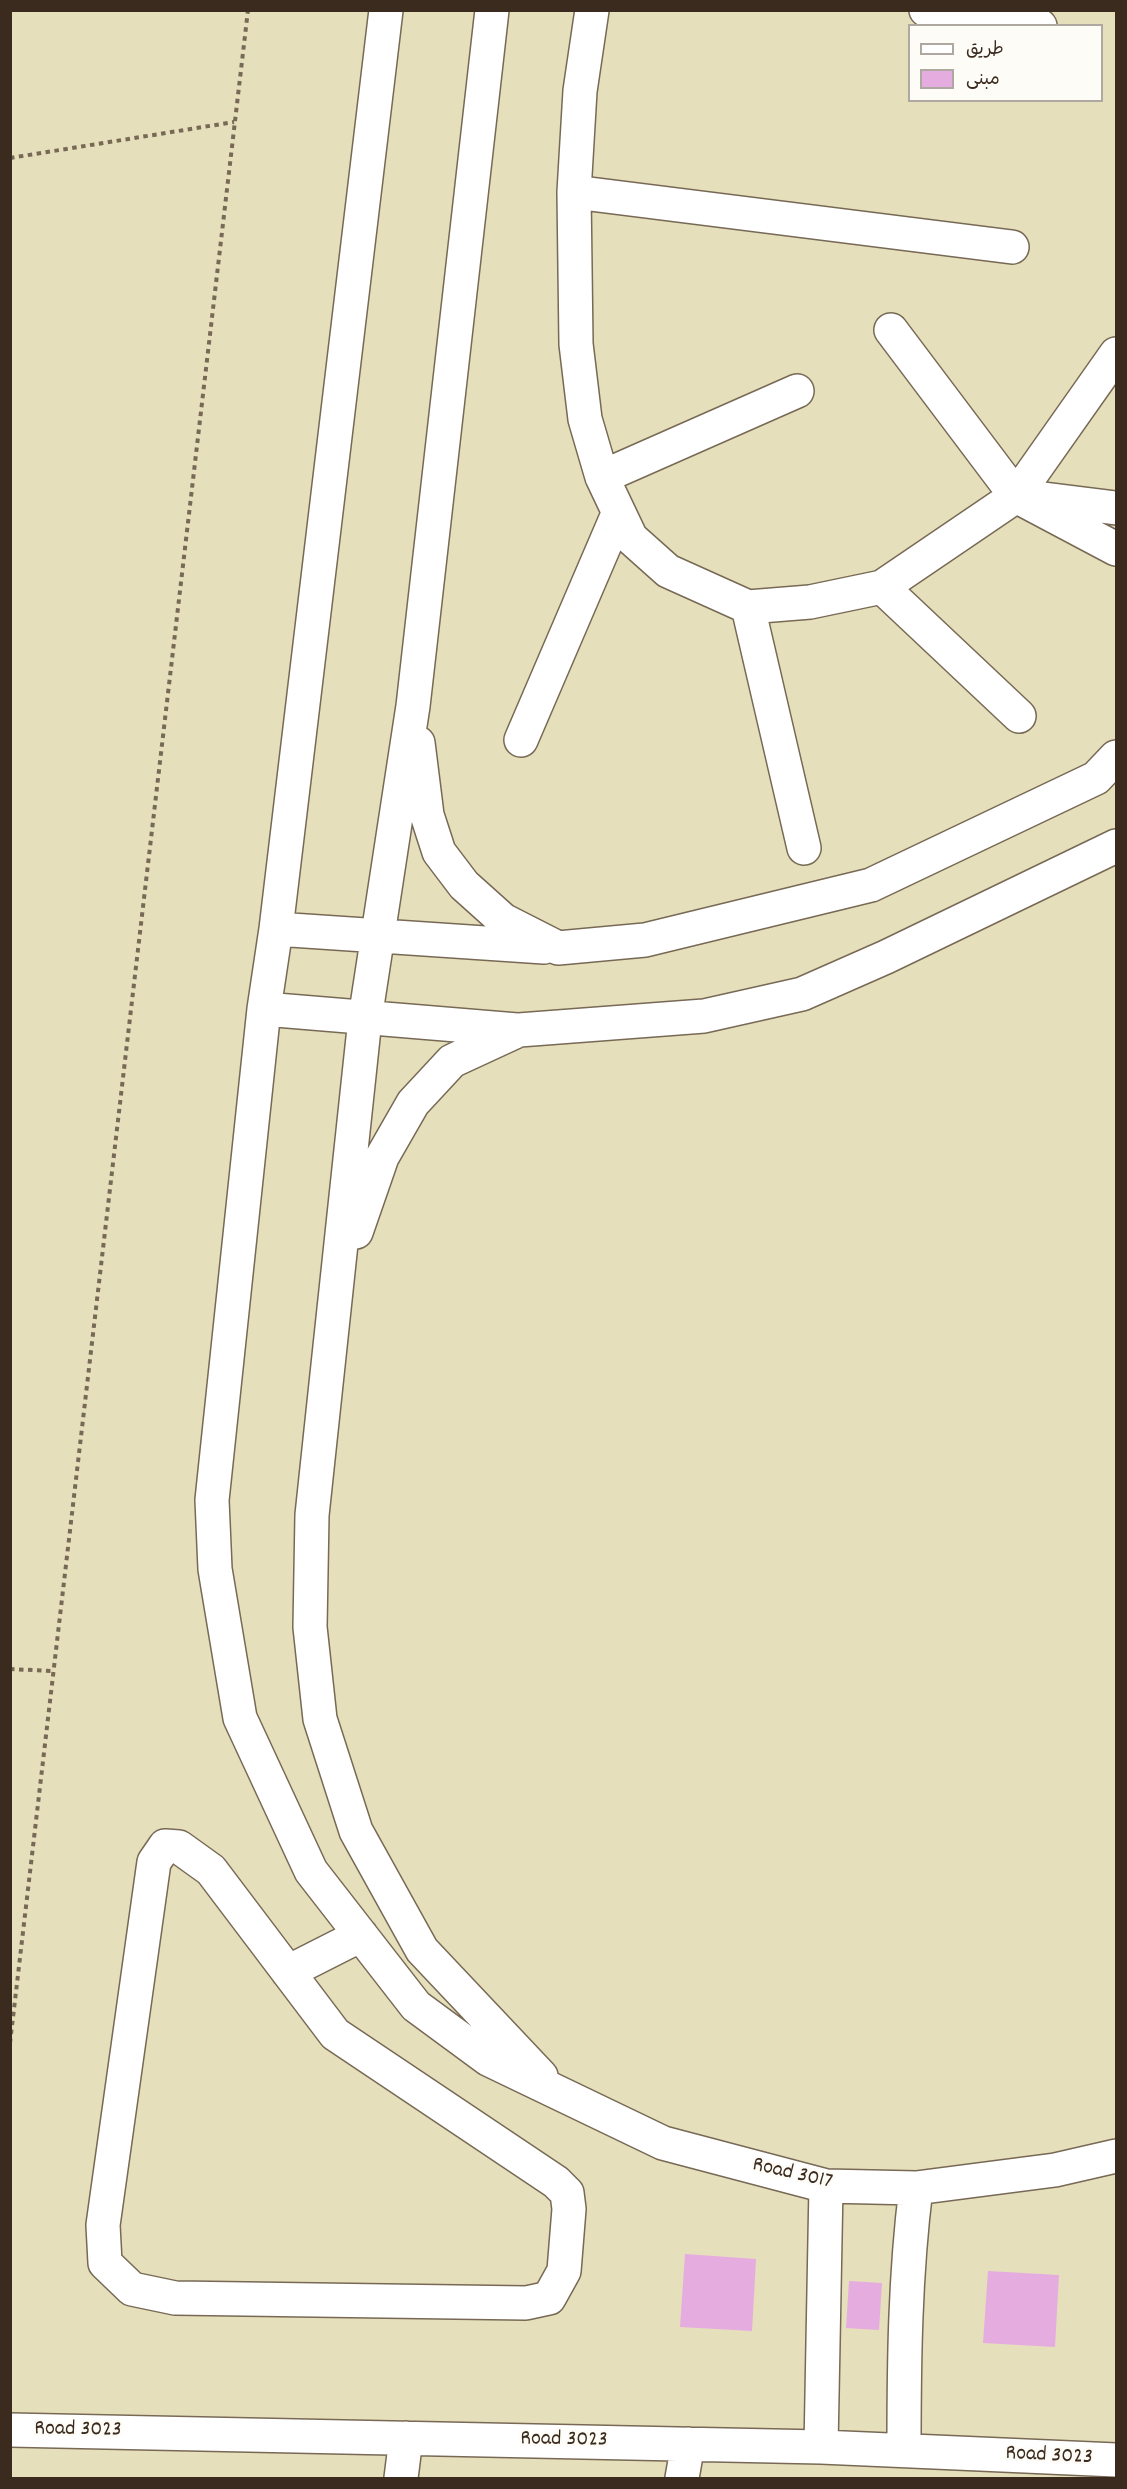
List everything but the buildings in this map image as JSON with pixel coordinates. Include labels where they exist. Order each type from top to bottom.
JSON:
[{"type":"street","name":"Road 3017","points":[[386,10],[276,929],[264,1009],[212,1500],[215,1569],[240,1718],[311,1871],[416,2006],[488,2059],[663,2143],[826,2186],[916,2188],[1055,2170],[1116,2156]]},
{"type":"street","points":[[492,10],[413,706],[364,1019],[338,1285],[312,1515],[310,1627],[320,1719],[356,1831],[422,1950],[552,2088]]},
{"type":"street","points":[[592,10],[580,91],[574,192],[576,344],[585,419],[602,477],[631,538],[668,571],[748,607],[810,602],[882,587],[1016,496],[1116,354]]},
{"type":"street","points":[[926,10],[1026,24]]},
{"type":"street","points":[[574,192],[1012,247]]},
{"type":"street","points":[[891,330],[1016,496],[1116,549]]},
{"type":"street","points":[[602,477],[797,391]]},
{"type":"street","points":[[1016,496],[1116,508]]},
{"type":"street","points":[[521,740],[618,514]]},
{"type":"street","points":[[882,587],[1019,716]]},
{"type":"street","points":[[748,607],[804,848]]},
{"type":"street","points":[[413,706],[427,815],[438,852],[464,885],[504,920],[558,948]]},
{"type":"street","points":[[276,929],[558,948],[645,940],[871,885],[1096,778],[1116,758]]},
{"type":"street","points":[[264,1009],[519,1030],[704,1016],[802,993],[886,957],[1116,846]]},
{"type":"street","points":[[338,1285],[382,1157],[413,1103],[452,1060],[519,1030]]},
{"type":"street","points":[[165,1846],[179,1847],[211,1870],[288,1972],[335,2034],[556,2182],[567,2193],[569,2209],[564,2271],[549,2298],[526,2303],[175,2298],[132,2289],[105,2263],[103,2225],[154,1862],[165,1846]]},
{"type":"street","points":[[288,1972],[361,1935]]},
{"type":"street","points":[[820,2447],[826,2186]]},
{"type":"street","points":[[904,2450],[904,2326],[909,2242],[916,2188]]},
{"type":"street","name":"Road 3023","points":[[10,2430],[904,2450],[961,2466],[1116,2460]]},
{"type":"street","points":[[401,2478],[406,2438]]},
{"type":"street","points":[[682,2478],[688,2444]]},
{"type":"path","points":[[10,2043],[248,10]]},
{"type":"path","points":[[10,158],[234,122]]},
{"type":"path","points":[[10,1670],[53,1671]]}]
